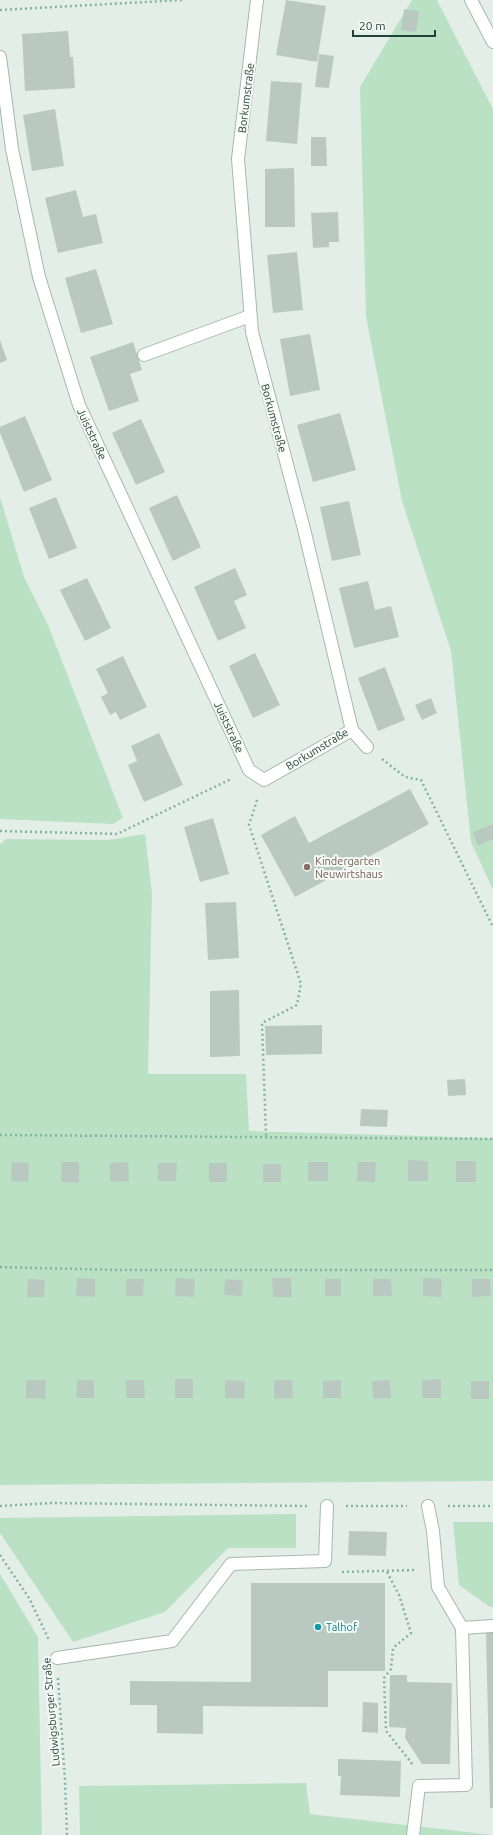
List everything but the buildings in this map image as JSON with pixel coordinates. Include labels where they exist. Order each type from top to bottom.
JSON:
[{"type":"street","name":"Borkumstraße","points":[[257,0],[238,160],[252,332],[304,529],[352,730],[264,780]]},
{"type":"street","points":[[471,0],[493,42]]},
{"type":"street","name":"Juiststraße","points":[[0,58],[12,149],[39,277],[79,405],[249,770]]},
{"type":"street","points":[[144,355],[250,316]]},
{"type":"street","points":[[352,730],[367,747]]},
{"type":"street","points":[[249,770],[264,780]]},
{"type":"street","points":[[57,1658],[172,1641],[231,1564],[325,1561],[327,1506]]},
{"type":"street","points":[[413,1835],[419,1786],[466,1785],[462,1628],[438,1587],[437,1569],[428,1506]]},
{"type":"street","points":[[462,1628],[493,1626]]},
{"type":"path","points":[[0,10],[182,0]]},
{"type":"path","points":[[367,747],[405,777],[421,780],[493,927]]},
{"type":"path","points":[[0,831],[117,834],[249,770]]},
{"type":"path","points":[[264,780],[249,825],[300,984],[297,1005],[262,1023],[266,1136]]},
{"type":"path","points":[[0,1135],[493,1138]]},
{"type":"path","points":[[0,1267],[118,1270],[493,1270]]},
{"type":"path","points":[[0,1506],[51,1503],[493,1506]]},
{"type":"path","name":"Ludwigsburger Straße","points":[[0,1555],[29,1598],[57,1658],[67,1835]]},
{"type":"path","points":[[325,1561],[344,1573],[437,1569]]},
{"type":"path","points":[[388,1572],[399,1595],[411,1633],[393,1648],[391,1669],[384,1678],[386,1731],[411,1762],[419,1786]]},
{"type":"green space","points":[[412,0],[437,0],[493,109],[493,890],[471,842],[451,651],[402,501],[366,317],[360,87]]},
{"type":"green space","points":[[0,497],[24,577],[48,625],[123,818],[113,824],[0,819]]},
{"type":"green space","points":[[145,834],[152,893],[148,1074],[246,1074],[249,1131],[493,1138],[493,1481],[0,1485],[0,844],[6,839],[108,840]]},
{"type":"green space","points":[[296,1514],[296,1548],[228,1548],[165,1612],[73,1642],[0,1533],[0,1518]]},
{"type":"green space","points":[[453,1522],[493,1522],[493,1607],[490,1607],[459,1585]]},
{"type":"green space","points":[[0,1574],[38,1637],[42,1835],[0,1835]]},
{"type":"green space","points":[[306,1783],[310,1814],[493,1835],[80,1835],[79,1786]]},
{"type":"place","name":"Kindergarten Neuwirtshaus","points":[[307,867]]},
{"type":"place","name":"Talhof","points":[[318,1627]]}]
